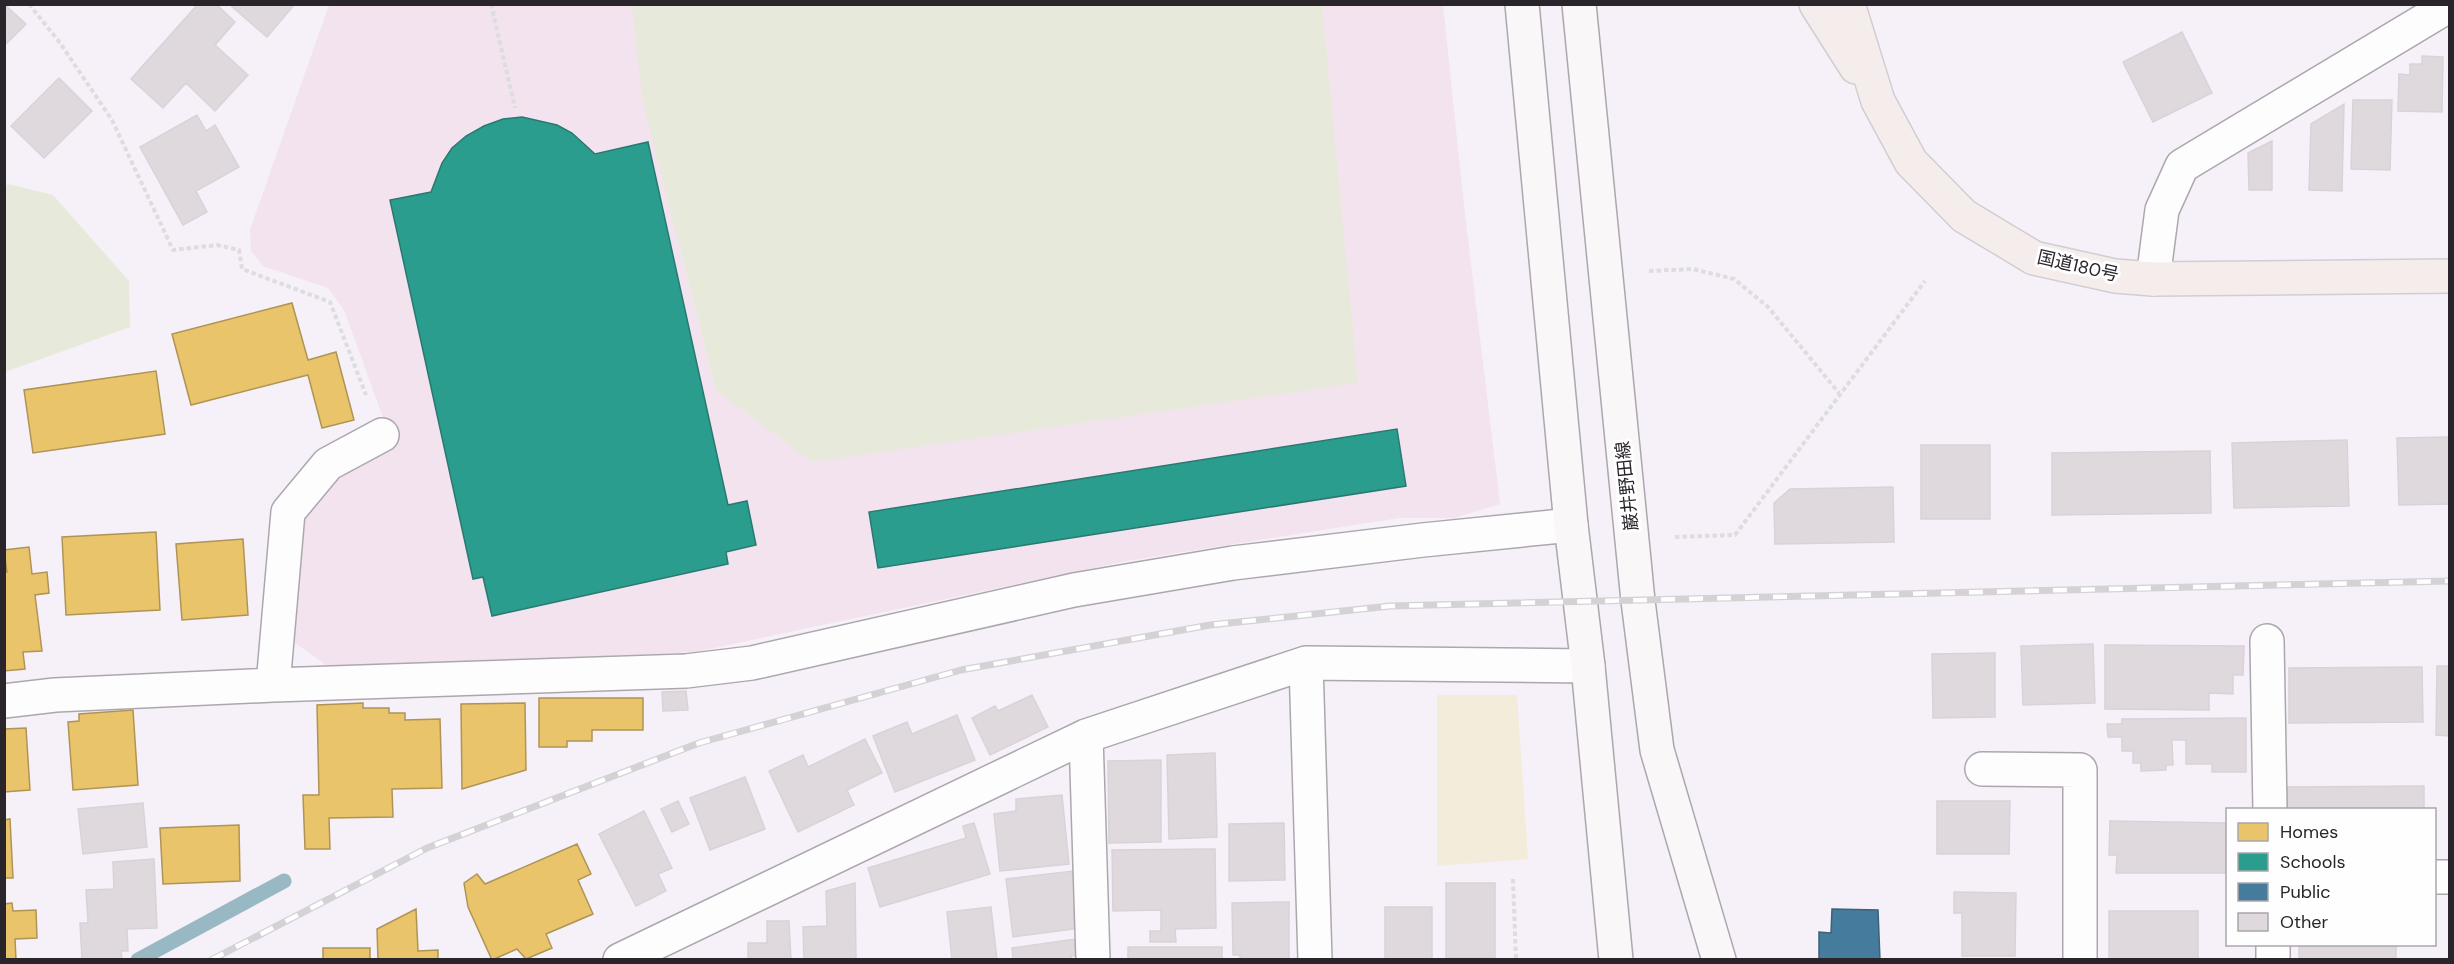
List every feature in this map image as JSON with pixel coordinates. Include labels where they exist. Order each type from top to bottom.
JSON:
[{"type":"highway","points":[[1816,4],[1878,101]]},
{"type":"highway","name":"国道180号","points":[[1848,4],[1878,101],[1911,162],[1964,216],[2034,258],[2115,276],[2153,279],[2450,276]]},
{"type":"highway","points":[[1871,4],[1878,101]]},
{"type":"main road","points":[[1522,4],[1571,525],[1588,666],[1616,960]]},
{"type":"main road","name":"巌井野田線","points":[[1579,4],[1638,601],[1657,750],[1719,960]]},
{"type":"street","points":[[2153,279],[2162,210],[2182,165],[2450,5]]},
{"type":"street","points":[[273,685],[288,512],[328,464],[382,435]]},
{"type":"street","points":[[4,701],[55,696],[273,685],[686,670],[741,664],[1119,582],[1245,562],[1571,525]]},
{"type":"street","points":[[2267,641],[2270,808]]},
{"type":"street","points":[[1306,663],[1315,960]]},
{"type":"street","points":[[620,960],[1086,736],[1306,663],[1588,666]]},
{"type":"street","points":[[1086,736],[1094,960]]},
{"type":"street","points":[[1982,769],[2080,770],[2080,960]]},
{"type":"path","points":[[28,4],[60,43],[112,120],[173,250],[217,245],[239,250],[242,269],[330,302],[382,435]]},
{"type":"path","points":[[491,4],[514,108]]},
{"type":"path","points":[[1646,271],[1693,269],[1734,279],[1768,307],[1839,393]]},
{"type":"path","points":[[1668,537],[1735,535],[1925,281]]},
{"type":"path","points":[[1513,879],[1515,960]]},
{"type":"shaded area","points":[[329,5],[1443,5],[1464,206],[1500,504],[1454,518],[1399,518],[1126,561],[695,652],[330,668],[290,639],[305,514],[334,475],[393,445],[344,310],[328,288],[263,266],[251,251],[250,230]]},
{"type":"green space","points":[[632,5],[1322,5],[1358,383],[812,462],[716,390],[642,97]]},
{"type":"green space","points":[[8,184],[53,195],[129,281],[130,327],[5,372],[4,187]]},
{"type":"sand","points":[[1437,695],[1517,695],[1528,859],[1437,866]]},
{"type":"building: Homes","points":[[292,303],[308,360],[336,352],[354,420],[322,428],[308,375],[191,405],[172,334]]},
{"type":"building: Homes","points":[[156,371],[165,434],[33,453],[24,390]]},
{"type":"building: Homes","points":[[156,532],[160,610],[66,615],[62,537]]},
{"type":"building: Homes","points":[[243,539],[248,615],[182,620],[176,544]]},
{"type":"building: Homes","points":[[29,547],[32,574],[47,572],[49,593],[35,595],[42,651],[23,652],[25,669],[4,671],[4,573],[7,572],[4,550]]},
{"type":"building: Homes","points":[[539,698],[643,698],[643,730],[592,730],[592,741],[567,741],[567,747],[539,747]]},
{"type":"building: Homes","points":[[363,703],[363,708],[389,708],[389,713],[405,713],[405,720],[440,719],[442,788],[392,789],[393,817],[329,818],[330,849],[305,849],[303,795],[319,795],[317,705]]},
{"type":"building: Homes","points":[[525,703],[526,770],[462,789],[461,704]]},
{"type":"building: Homes","points":[[133,710],[138,785],[73,790],[68,722],[79,721],[79,714]]},
{"type":"building: Homes","points":[[26,728],[30,790],[4,792],[4,729]]},
{"type":"building: Homes","points":[[10,819],[13,878],[4,878],[4,820]]},
{"type":"building: Homes","points":[[239,825],[240,881],[163,884],[160,828]]},
{"type":"building: Homes","points":[[577,844],[591,874],[578,880],[593,914],[546,934],[552,948],[526,959],[517,949],[492,960],[468,907],[464,883],[477,874],[485,884]]},
{"type":"building: Homes","points":[[12,903],[13,911],[36,910],[37,938],[15,939],[16,960],[4,960],[4,904]]},
{"type":"building: Homes","points":[[416,909],[418,951],[438,950],[438,960],[378,960],[377,929]]},
{"type":"building: Homes","points":[[323,948],[370,948],[370,960],[323,960]]},
{"type":"building: Schools","points":[[522,117],[557,125],[572,133],[595,154],[648,142],[728,505],[747,501],[756,545],[726,552],[728,564],[492,616],[483,577],[473,579],[390,200],[431,192],[442,163],[452,148],[466,136],[503,119]]},
{"type":"building: Schools","points":[[1397,429],[1406,486],[878,568],[869,512]]},
{"type":"building: Public","points":[[1832,909],[1878,910],[1880,960],[1819,960],[1819,932],[1831,933]]},
{"type":"building: Other","points":[[4,4],[26,24],[4,46]]},
{"type":"building: Other","points":[[198,4],[216,4],[235,22],[215,45],[248,75],[215,111],[186,83],[163,108],[131,79]]},
{"type":"building: Other","points":[[229,4],[295,4],[267,37]]},
{"type":"building: Other","points":[[2182,32],[2212,93],[2153,122],[2123,62]]},
{"type":"building: Other","points":[[2422,56],[2443,57],[2442,112],[2398,111],[2399,74],[2410,75],[2410,64],[2422,64]]},
{"type":"building: Other","points":[[59,78],[92,111],[44,158],[11,126]]},
{"type":"building: Other","points":[[2353,100],[2392,100],[2390,170],[2351,169]]},
{"type":"building: Other","points":[[2344,104],[2342,191],[2309,190],[2311,124]]},
{"type":"building: Other","points":[[197,115],[206,131],[215,125],[239,167],[196,191],[207,212],[183,225],[140,147]]},
{"type":"building: Other","points":[[2272,141],[2272,190],[2249,190],[2248,153]]},
{"type":"building: Other","points":[[2450,437],[2450,504],[2399,505],[2397,438]]},
{"type":"building: Other","points":[[2347,440],[2349,506],[2234,508],[2232,443]]},
{"type":"building: Other","points":[[1921,445],[1990,445],[1990,519],[1921,519]]},
{"type":"building: Other","points":[[2210,451],[2211,513],[2052,515],[2052,453]]},
{"type":"building: Other","points":[[1893,487],[1894,542],[1775,544],[1774,503],[1790,489]]},
{"type":"building: Other","points":[[2093,644],[2095,703],[2023,705],[2021,646]]},
{"type":"building: Other","points":[[2105,645],[2244,646],[2243,675],[2233,675],[2233,694],[2209,693],[2209,710],[2105,709]]},
{"type":"building: Other","points":[[1995,653],[1995,717],[1933,718],[1932,654]]},
{"type":"building: Other","points":[[2437,666],[2450,666],[2450,736],[2436,735]]},
{"type":"building: Other","points":[[2422,667],[2423,722],[2289,723],[2289,668]]},
{"type":"building: Other","points":[[686,691],[688,710],[663,711],[662,692]]},
{"type":"building: Other","points":[[1032,695],[1048,727],[990,755],[972,718],[995,706],[998,711]]},
{"type":"building: Other","points":[[957,715],[975,760],[895,792],[873,736],[907,722],[912,734]]},
{"type":"building: Other","points":[[2246,718],[2246,772],[2212,772],[2212,764],[2186,764],[2186,740],[2172,740],[2173,765],[2166,765],[2166,770],[2141,771],[2141,763],[2133,763],[2133,751],[2122,751],[2122,737],[2108,737],[2107,724],[2122,724],[2122,719]]},
{"type":"building: Other","points":[[865,739],[882,773],[847,790],[854,805],[798,832],[769,771],[803,755],[808,767]]},
{"type":"building: Other","points":[[1215,753],[1217,837],[1169,839],[1167,755]]},
{"type":"building: Other","points":[[1161,760],[1161,842],[1109,843],[1108,761]]},
{"type":"building: Other","points":[[745,777],[765,829],[710,850],[690,798]]},
{"type":"building: Other","points":[[2424,786],[2424,808],[2287,808],[2287,787]]},
{"type":"building: Other","points":[[1062,795],[1069,864],[1000,871],[994,814],[1016,811],[1016,799]]},
{"type":"building: Other","points":[[678,801],[689,824],[672,832],[661,809]]},
{"type":"building: Other","points":[[1937,801],[2010,801],[2009,854],[1937,854]]},
{"type":"building: Other","points":[[143,803],[147,847],[83,854],[78,809]]},
{"type":"building: Other","points":[[644,811],[672,868],[658,874],[666,891],[636,906],[599,834]]},
{"type":"building: Other","points":[[2110,821],[2226,823],[2226,873],[2116,873],[2117,855],[2109,855]]},
{"type":"building: Other","points":[[974,823],[990,874],[880,907],[868,868],[966,838],[963,826]]},
{"type":"building: Other","points":[[1284,823],[1285,880],[1229,881],[1229,824]]},
{"type":"building: Other","points":[[1215,849],[1216,928],[1175,929],[1176,942],[1150,942],[1150,931],[1161,931],[1161,910],[1113,911],[1112,850]]},
{"type":"building: Other","points":[[154,859],[157,928],[127,929],[128,951],[121,951],[122,960],[82,960],[80,923],[88,923],[86,890],[114,889],[113,862]]},
{"type":"building: Other","points":[[1073,871],[1080,928],[1013,937],[1006,879]]},
{"type":"building: Other","points":[[855,883],[856,960],[804,960],[803,927],[827,926],[826,891]]},
{"type":"building: Other","points":[[1446,883],[1495,883],[1495,958],[1446,958]]},
{"type":"building: Other","points":[[1954,892],[2016,893],[2015,956],[1962,956],[1962,913],[1954,913]]},
{"type":"building: Other","points":[[1289,902],[1289,960],[1240,960],[1240,955],[1233,955],[1232,903]]},
{"type":"building: Other","points":[[991,907],[997,960],[952,960],[947,912]]},
{"type":"building: Other","points":[[1385,907],[1432,907],[1432,960],[1385,960]]},
{"type":"building: Other","points":[[2109,911],[2198,911],[2198,960],[2109,960]]},
{"type":"building: Other","points":[[767,921],[789,921],[791,960],[748,960],[748,943],[767,943]]},
{"type":"building: Other","points":[[1075,939],[1078,955],[1071,956],[1072,960],[1013,960],[1012,948]]},
{"type":"building: Other","points":[[2299,946],[2396,946],[2396,960],[2299,960]]},
{"type":"building: Other","points":[[1128,947],[1222,947],[1222,960],[1128,960]]},
{"type":"waterway","points":[[138,960],[284,881]]},
{"type":"railway","points":[[211,960],[427,848],[699,743],[961,670],[1210,625],[1390,606],[2450,581]]}]
